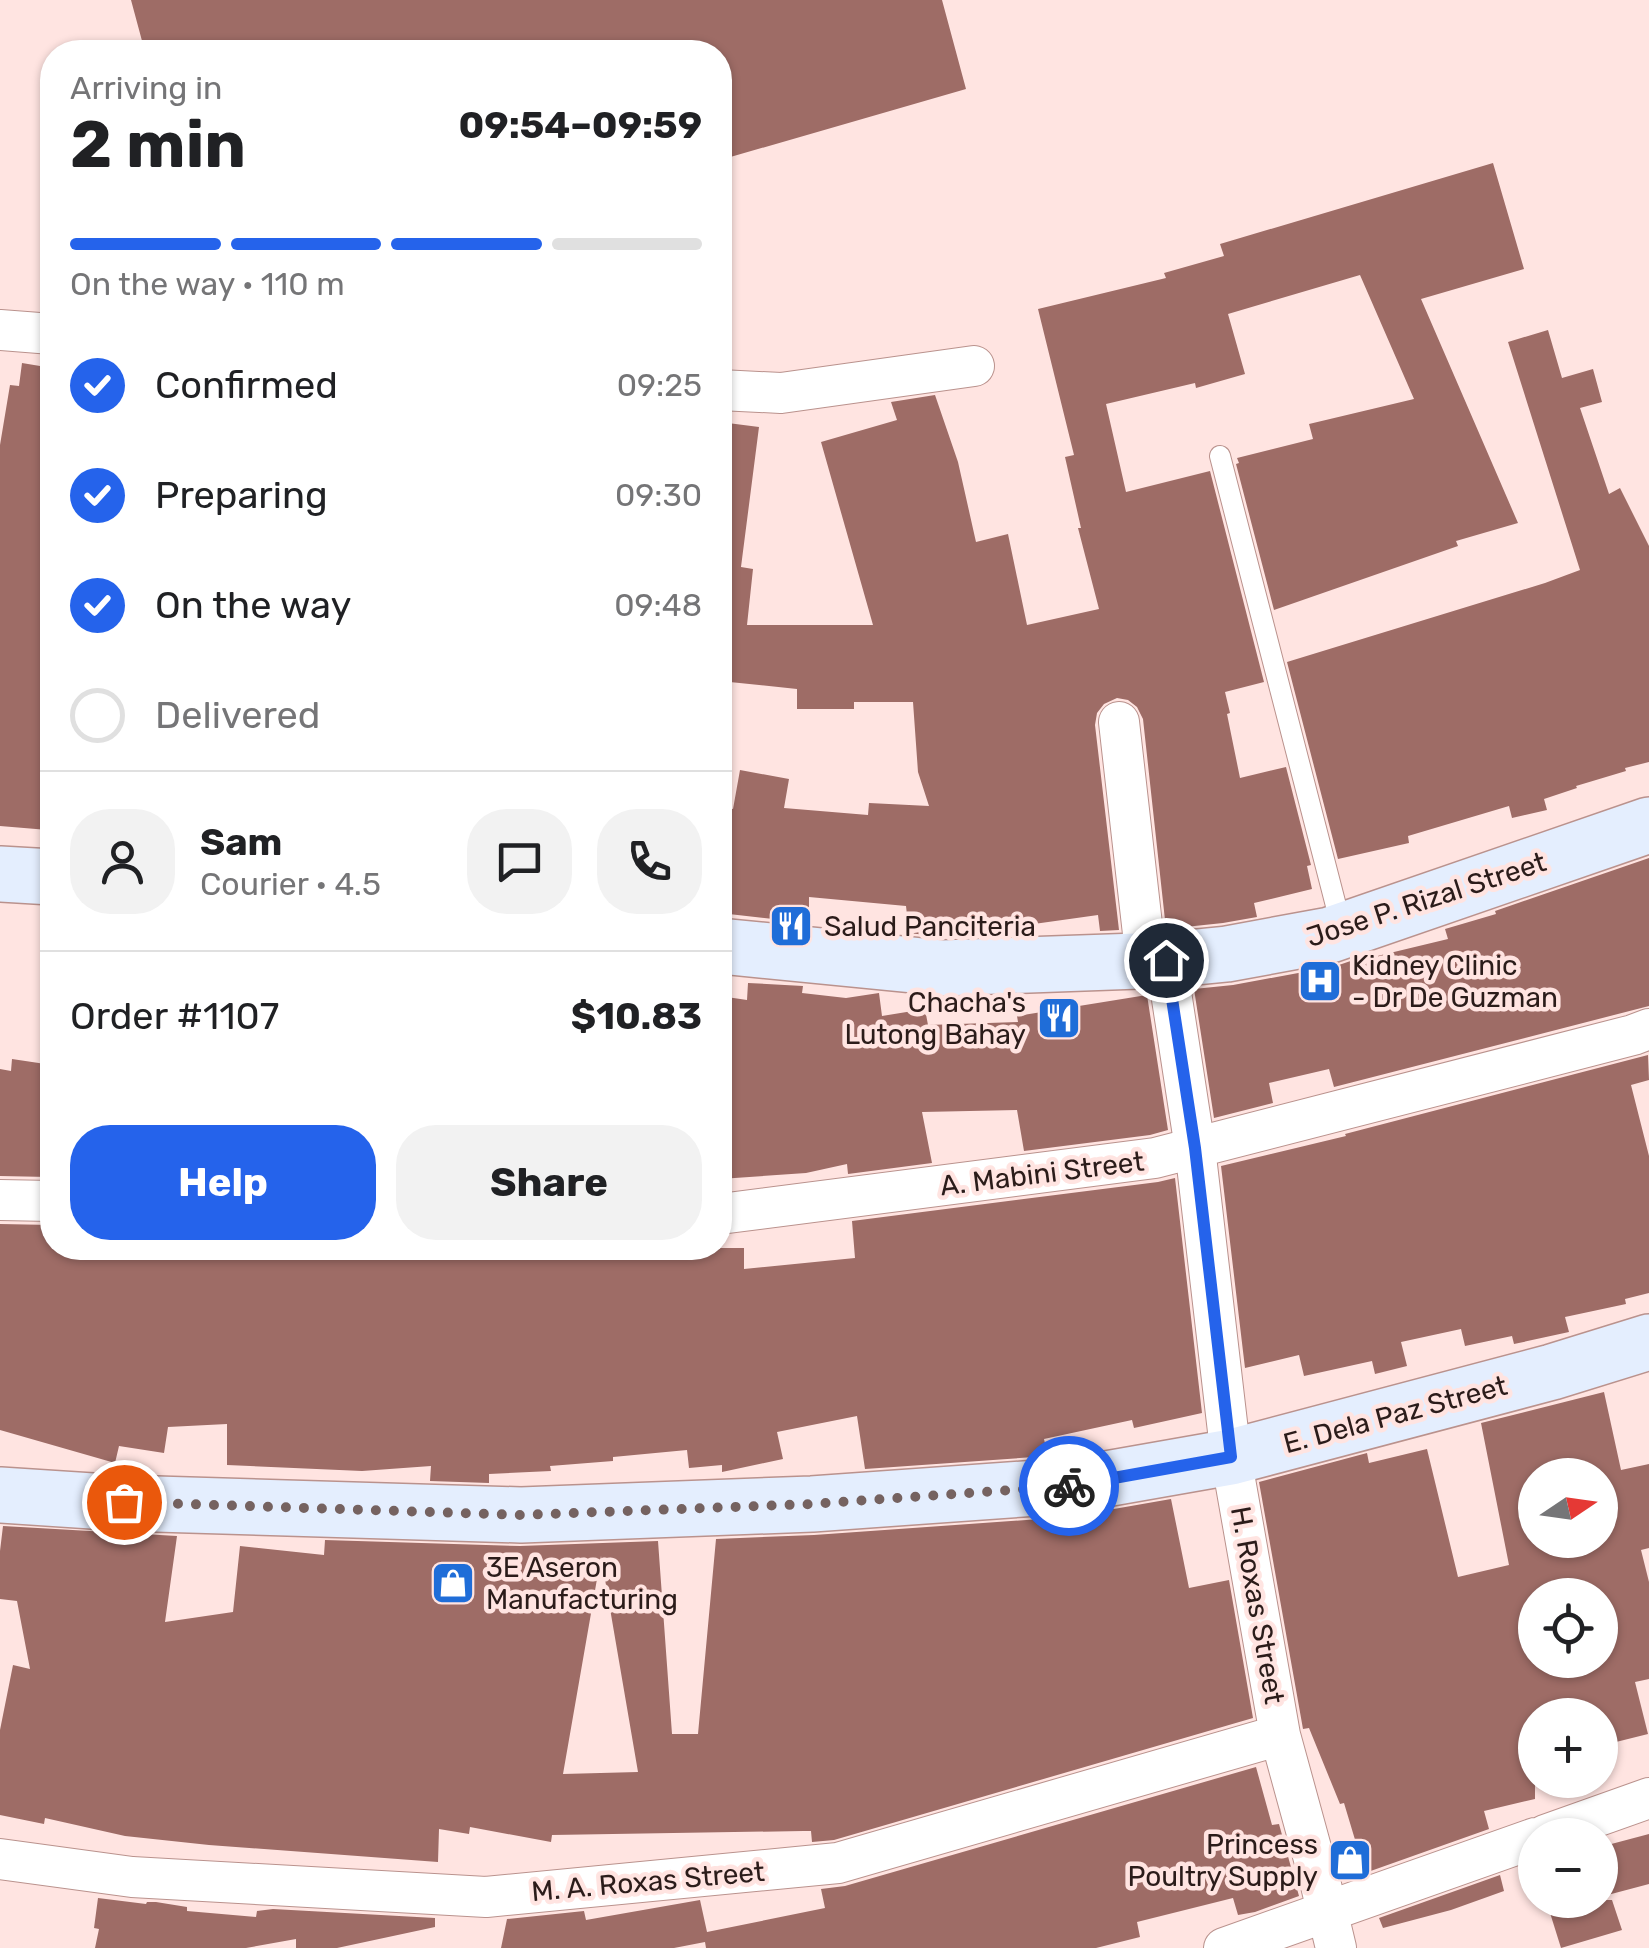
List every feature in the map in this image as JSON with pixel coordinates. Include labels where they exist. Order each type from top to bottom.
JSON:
[{"type":"street","points":[[0,330],[40,333]]},
{"type":"street","points":[[732,391],[781,394],[974,366]]},
{"type":"street","name":"H. Roxas Street","points":[[1119,722],[1156,960],[1195,1148],[1231,1457],[1280,1735],[1332,1929]]},
{"type":"street","name":"Jose P. Rizal Street","points":[[732,947],[942,968],[1226,954],[1342,930],[1648,830]]},
{"type":"street","points":[[0,874],[40,877]]},
{"type":"street","name":"A. Mabini Street","points":[[732,1212],[1155,1158],[1649,1029]]},
{"type":"street","points":[[0,1200],[40,1202]]},
{"type":"street","name":"E. Dela Paz Street","points":[[0,1495],[540,1514],[812,1504],[1066,1486],[1231,1457],[1552,1372],[1649,1342]]},
{"type":"street","name":"M. A. Roxas Street","points":[[0,1859],[132,1877],[486,1897],[838,1863],[1280,1735]]},
{"type":"street","points":[[1593,1818],[1649,1798]]},
{"type":"street","points":[[1224,1948],[1332,1929],[1518,1846]]},
{"type":"lane","points":[[1220,456],[1342,930]]},
{"type":"building","points":[[131,0],[942,0],[966,89],[732,157],[732,40],[142,40]]},
{"type":"building","points":[[1493,163],[1524,269],[1421,299],[1518,523],[1456,541],[1458,546],[1274,610],[1237,458],[1313,439],[1309,424],[1414,399],[1360,275],[1228,314],[1245,374],[1196,388],[1195,383],[1106,404],[1126,492],[1210,471],[1264,682],[1225,692],[1240,778],[1286,767],[1311,865],[1307,866],[1312,889],[1254,903],[1257,917],[1166,929],[1143,719],[1137,707],[1117,698],[1104,704],[1095,725],[1119,930],[1100,931],[1098,915],[934,936],[909,933],[906,906],[809,897],[809,923],[732,914],[732,809],[740,770],[789,779],[784,808],[868,815],[869,803],[929,806],[918,772],[913,702],[854,702],[854,709],[797,709],[797,689],[732,682],[732,424],[759,427],[741,567],[753,569],[747,625],[873,625],[821,442],[897,420],[891,402],[935,395],[958,462],[976,542],[1008,534],[1027,625],[1099,609],[1065,457],[1074,455],[1038,309],[1166,278],[1164,273],[1224,256],[1220,244]]},
{"type":"building","points":[[1548,330],[1562,378],[1593,369],[1602,402],[1580,408],[1609,494],[1620,488],[1649,546],[1649,762],[1544,799],[1547,810],[1512,818],[1509,806],[1408,836],[1409,843],[1338,859],[1287,662],[1580,570],[1508,342]]},
{"type":"building","points":[[22,363],[40,366],[40,829],[0,826],[0,445],[10,385],[19,386]]},
{"type":"building","points":[[1649,858],[1649,1006],[1334,1087],[1329,1069],[1269,1083],[1273,1103],[1214,1118],[1194,989],[1336,966],[1368,955],[1369,958],[1448,939],[1445,929]]},
{"type":"building","points":[[748,983],[803,986],[802,993],[846,998],[879,993],[882,1016],[925,1009],[928,1025],[1018,1022],[1017,1016],[1147,995],[1168,1130],[1024,1151],[1017,1110],[922,1112],[932,1163],[848,1174],[847,1164],[806,1173],[732,1178],[732,998],[747,1000]]},
{"type":"building","points":[[1648,1055],[1649,1080],[1631,1085],[1649,1156],[1649,1293],[1625,1299],[1626,1304],[1565,1317],[1569,1332],[1514,1344],[1512,1336],[1465,1346],[1461,1329],[1401,1342],[1407,1366],[1375,1374],[1372,1361],[1304,1376],[1299,1355],[1245,1368],[1221,1166]]},
{"type":"building","points":[[12,1059],[40,1063],[40,1177],[0,1176],[0,1069],[11,1071]]},
{"type":"building","points":[[1175,1178],[1202,1413],[1134,1428],[1132,1420],[1044,1439],[1048,1456],[865,1469],[857,1416],[777,1432],[783,1459],[722,1472],[722,1465],[689,1468],[687,1450],[550,1466],[551,1471],[489,1474],[489,1483],[430,1481],[431,1466],[362,1471],[227,1465],[227,1424],[168,1427],[164,1453],[119,1446],[115,1463],[0,1430],[0,1224],[40,1225],[40,1260],[732,1260],[732,1248],[744,1248],[744,1269],[855,1258],[852,1221]]},
{"type":"building","points":[[1604,1392],[1621,1470],[1649,1464],[1649,1548],[1641,1550],[1649,1582],[1649,1679],[1635,1682],[1648,1734],[1618,1742],[1618,1698],[1518,1698],[1518,1798],[1535,1799],[1484,1811],[1489,1829],[1365,1873],[1344,1803],[1340,1804],[1309,1728],[1303,1729],[1259,1482],[1367,1453],[1369,1463],[1427,1449],[1458,1577],[1509,1565],[1481,1423]]},
{"type":"building","points":[[1171,1499],[1189,1588],[1229,1580],[1253,1718],[834,1840],[812,1842],[811,1831],[803,1831],[552,1835],[551,1842],[470,1827],[469,1834],[439,1829],[438,1862],[125,1836],[45,1818],[44,1824],[0,1815],[0,1730],[13,1665],[30,1669],[17,1601],[0,1599],[3,1526],[177,1536],[165,1622],[233,1612],[240,1546],[324,1555],[325,1540],[520,1546],[658,1541],[672,1734],[698,1734],[716,1539],[1068,1517]],"holes":[[[601,1556],[638,1772],[563,1774]]]},
{"type":"building","points":[[1256,1767],[1272,1825],[1279,1824],[1299,1896],[1255,1912],[1238,1915],[1233,1898],[1137,1922],[1140,1937],[1096,1948],[706,1948],[705,1942],[674,1948],[501,1948],[507,1919],[584,1911],[586,1920],[700,1900],[707,1932],[825,1908],[821,1889],[845,1886]]},
{"type":"building","points":[[1649,1834],[1649,1884],[1618,1892],[1618,1842]]},
{"type":"building","points":[[1500,1875],[1504,1891],[1383,1928],[1379,1918]]},
{"type":"building","points":[[98,1898],[256,1917],[257,1911],[273,1909],[435,1918],[435,1927],[337,1948],[296,1948],[296,1939],[246,1948],[95,1948]]},
{"type":"building","points":[[1552,1918],[1618,1918],[1622,1930],[1561,1948]]},
{"type":"way so far","points":[[124,1502],[521,1515],[812,1504],[1069,1486]]},
{"type":"place","name":"Salud Panciteria","points":[[791,926]]},
{"type":"place","name":"Kidney Clinic - Dr De Guzman","points":[[1320,981]]},
{"type":"place","name":"Chacha's Lutong Bahay","points":[[1059,1018]]},
{"type":"place","name":"3E Aseron Manufacturing","points":[[453,1583]]},
{"type":"place","name":"Princess Poultry Supply","points":[[1350,1860]]},
{"type":"route","points":[[1069,1486],[1231,1457],[1195,1148],[1166,960]]}]
